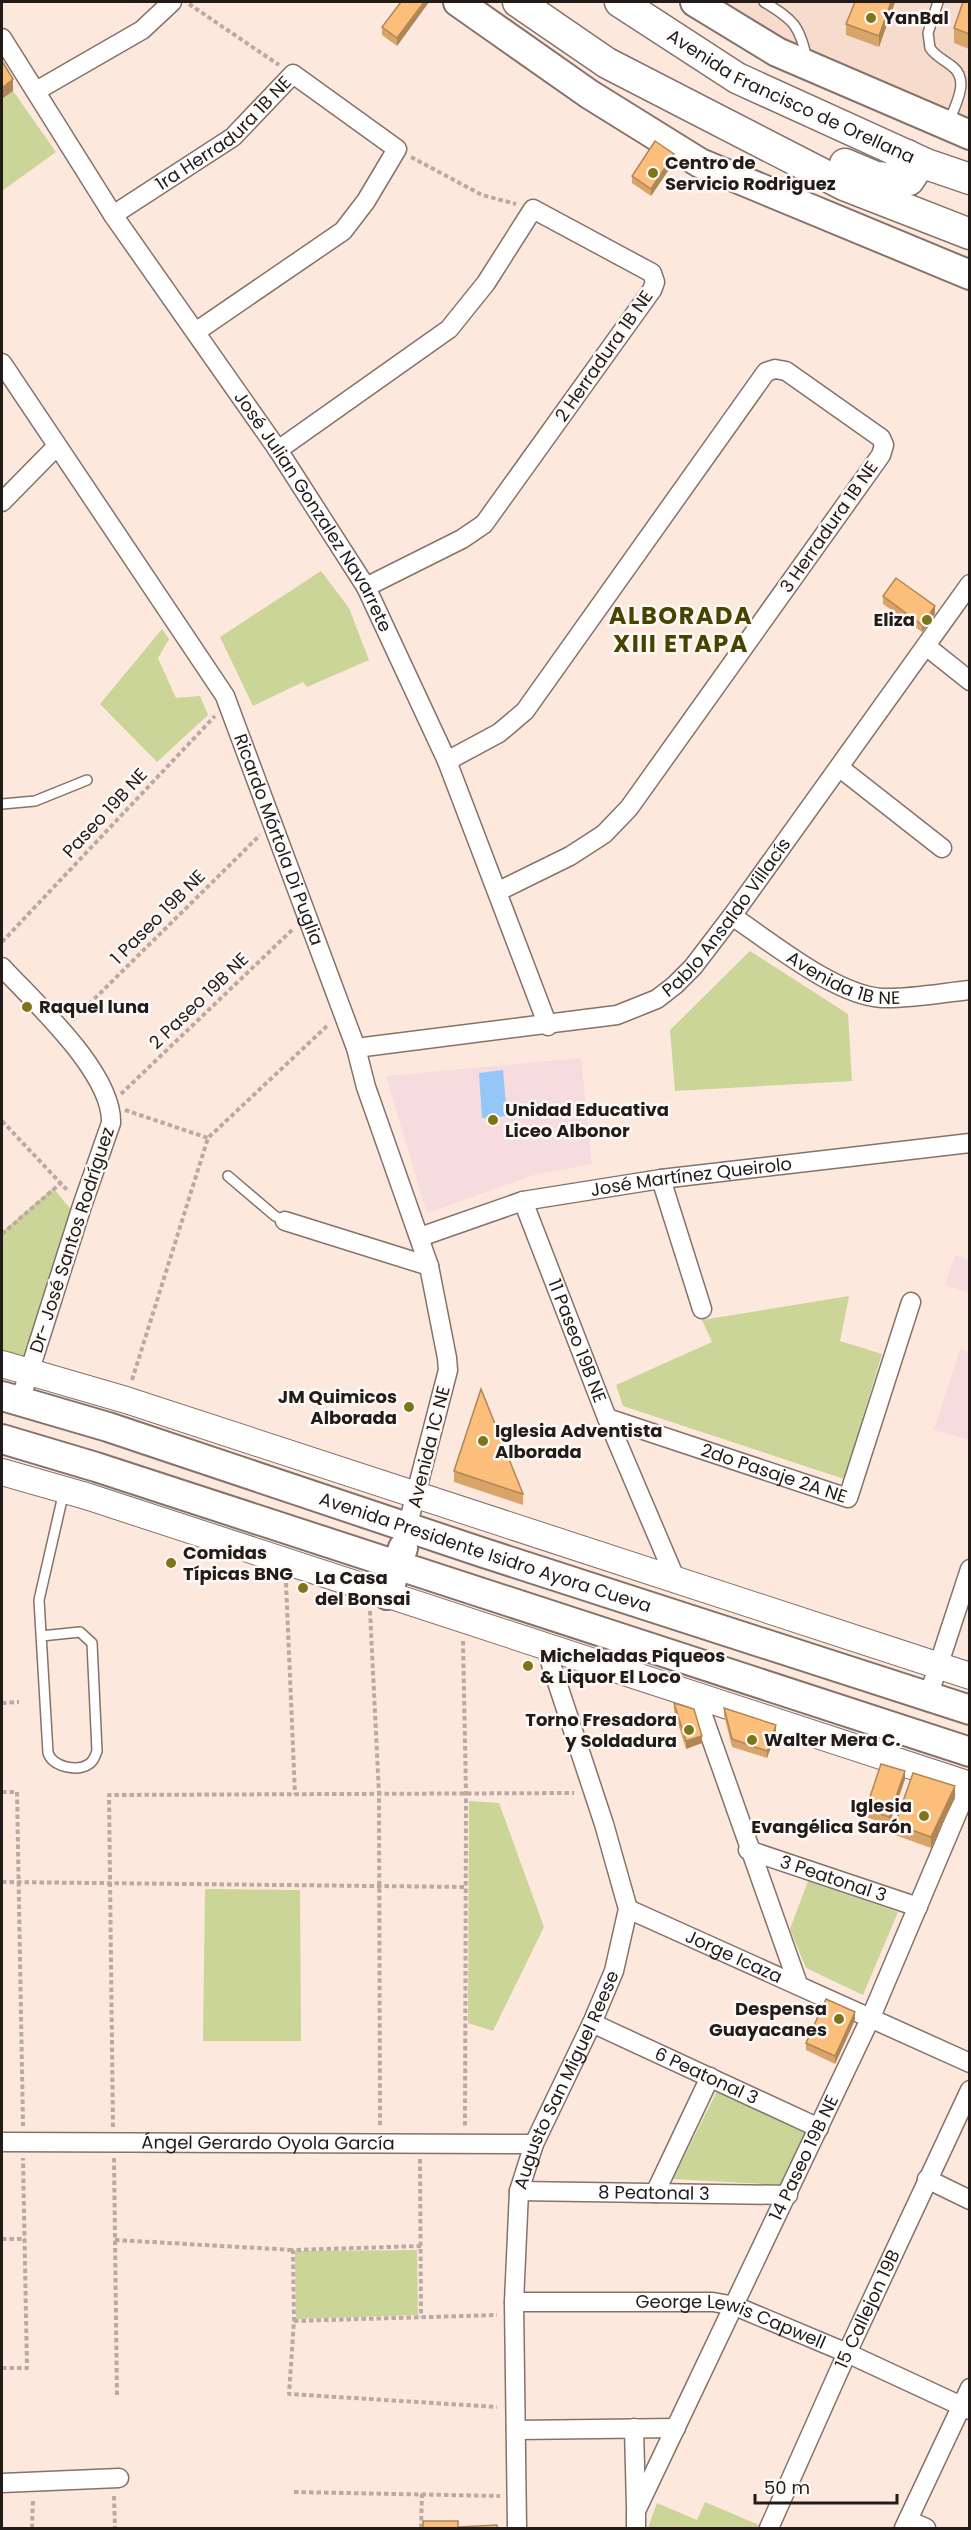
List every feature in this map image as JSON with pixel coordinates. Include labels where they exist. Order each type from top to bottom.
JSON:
[{"type":"highway","points":[[518,2],[607,63],[758,141],[844,185],[969,234]]},
{"type":"highway","name":"Avenida Francisco de Orellana","points":[[620,2],[737,78],[907,155],[969,179]]},
{"type":"highway","points":[[758,141],[830,159],[876,177],[909,180],[915,171],[907,155]]},
{"type":"main road","points":[[458,2],[589,94],[700,163],[969,275]]},
{"type":"main road","name":"Avenida Francisco de Orellana","points":[[695,2],[777,52],[958,131]]},
{"type":"main road","name":"Avenida Presidente Isidro Ayora Cueva","points":[[2,1364],[126,1400],[969,1676]]},
{"type":"main road","name":"Avenida Presidente Isidro Ayora Cueva","points":[[11,1399],[108,1427],[407,1528],[969,1710]]},
{"type":"main road","points":[[2,1439],[96,1467],[969,1752]]},
{"type":"main road","points":[[2,1472],[285,1561],[969,1784]]},
{"type":"main road","points":[[378,1592],[396,1565],[404,1545],[418,1539],[466,1553],[481,1552]]},
{"type":"street","points":[[36,91],[142,30],[172,2]]},
{"type":"street","name":"José Julian Gonzalez Navarrete","points":[[2,38],[114,215],[278,450],[366,586],[447,761],[548,1026]]},
{"type":"street","name":"1ra Herradura 1B NE","points":[[114,215],[233,137],[293,74],[398,149]]},
{"type":"street","points":[[196,331],[343,231],[366,201],[398,149]]},
{"type":"street","points":[[278,450],[449,329],[486,283],[533,209]]},
{"type":"street","name":"2 Herradura 1B NE","points":[[366,586],[462,539],[484,524],[652,290],[655,282],[651,273],[533,209]]},
{"type":"street","name":"Ricardo Mórtola Di Puglia","points":[[2,363],[228,703],[356,1048],[366,1087],[420,1237],[429,1266],[448,1365]]},
{"type":"street","name":"3 Herradura 1B NE","points":[[447,761],[499,733],[525,711],[766,372],[775,369],[786,371],[880,438],[884,445],[880,455],[629,807],[604,834],[570,856],[498,891]]},
{"type":"street","points":[[2,502],[56,447]]},
{"type":"street","name":"Pablo Ansaldo Villacís","points":[[356,1048],[548,1026],[617,1015],[657,999],[693,967],[732,916],[840,768],[969,584]]},
{"type":"street","points":[[926,646],[969,681]]},
{"type":"street","points":[[840,768],[942,848]]},
{"type":"street","name":"Avenida 1B NE","points":[[732,916],[828,980],[859,993],[894,998],[969,990]]},
{"type":"street","name":"Dr- José Santos Rodríguez","points":[[2,967],[62,1031],[102,1084],[110,1105],[111,1123],[81,1206],[29,1372],[11,1399]]},
{"type":"street","name":"José Martínez Queirolo","points":[[420,1237],[523,1201],[661,1179],[969,1143]]},
{"type":"street","points":[[661,1179],[702,1309]]},
{"type":"street","name":"11 Paseo 19B NE","points":[[523,1201],[607,1418],[676,1580]]},
{"type":"street","points":[[285,1221],[429,1266]]},
{"type":"street","name":"2do Pasaje 2A NE","points":[[607,1418],[848,1498],[911,1302]]},
{"type":"street","name":"Avenida 1C NE","points":[[407,1528],[417,1496],[448,1365]]},
{"type":"street","points":[[928,1697],[969,1569]]},
{"type":"street","name":"Augusto San Miguel Reese","points":[[517,2529],[514,2308],[519,2191],[534,2144],[592,2023],[614,1971],[627,1909],[545,1647]]},
{"type":"street","points":[[696,1696],[748,1850],[798,1984]]},
{"type":"street","name":"14 Paseo 19B NE","points":[[636,2520],[676,2428],[872,2017],[969,1784]]},
{"type":"street","name":"3 Peatonal 3","points":[[748,1850],[918,1907]]},
{"type":"street","name":"Jorge Icaza","points":[[627,1909],[872,2017],[969,2063]]},
{"type":"street","name":"6 Peatonal 3","points":[[592,2023],[819,2128]]},
{"type":"street","points":[[655,2193],[710,2077]]},
{"type":"street","name":"15 Callejon 19B","points":[[769,2529],[847,2353],[969,2091]]},
{"type":"street","name":"Ángel Gerardo Oyola García","points":[[2,2142],[534,2144]]},
{"type":"street","points":[[927,2179],[969,2200]]},
{"type":"street","name":"8 Peatonal 3","points":[[519,2191],[788,2196]]},
{"type":"street","name":"George Lewis Capwell","points":[[514,2308],[713,2302],[735,2306],[847,2353],[965,2408]]},
{"type":"street","points":[[926,2529],[906,2524],[965,2408],[969,2388]]},
{"type":"street","points":[[634,2428],[636,2520]]},
{"type":"street","points":[[516,2430],[676,2428]]},
{"type":"street","points":[[2,2483],[33,2484],[116,2478]]},
{"type":"lane","points":[[764,2],[794,22],[801,34],[808,66]]},
{"type":"lane","points":[[938,2],[928,33],[930,48],[954,67],[960,75],[958,131]]},
{"type":"lane","points":[[2,804],[35,801],[87,780]]},
{"type":"lane","points":[[228,1176],[285,1221]]},
{"type":"lane","points":[[41,1636],[80,1632],[92,1643],[97,1751],[93,1761],[87,1766],[58,1766],[51,1761],[48,1753],[41,1636],[39,1600],[64,1490]]},
{"type":"path","points":[[185,2],[293,74]]},
{"type":"path","points":[[398,149],[482,195],[533,209]]},
{"type":"path","name":"Paseo 19B NE","points":[[2,942],[228,703]]},
{"type":"path","name":"1 Paseo 19B NE","points":[[62,1031],[273,823]]},
{"type":"path","name":"2 Paseo 19B NE","points":[[110,1105],[307,916]]},
{"type":"path","points":[[126,1400],[208,1138],[342,1011]]},
{"type":"path","points":[[110,1105],[208,1138]]},
{"type":"path","points":[[2,1121],[81,1206]]},
{"type":"path","points":[[2,1234],[61,1182]]},
{"type":"path","points":[[285,1561],[295,1794]]},
{"type":"path","points":[[378,1592],[380,2143]]},
{"type":"path","points":[[462,1620],[466,1793],[465,2144]]},
{"type":"path","points":[[2,1703],[20,1702]]},
{"type":"path","points":[[2,1792],[17,1792],[27,2368],[2,2368]]},
{"type":"path","points":[[117,2398],[109,1796],[592,1792]]},
{"type":"path","points":[[2,1882],[466,1887]]},
{"type":"path","points":[[420,2144],[421,2317]]},
{"type":"path","points":[[2,2239],[25,2239]]},
{"type":"path","points":[[115,2240],[293,2250],[421,2246]]},
{"type":"path","points":[[293,2250],[294,2321],[289,2394],[516,2408]]},
{"type":"path","points":[[294,2321],[421,2317],[514,2308]]},
{"type":"path","points":[[115,2529],[116,2478]]},
{"type":"path","points":[[32,2529],[33,2484]]},
{"type":"path","points":[[294,2492],[517,2496]]},
{"type":"path","points":[[421,2529],[422,2494]]},
{"type":"shaded area","points":[[715,2],[969,2],[969,135],[823,71]]},
{"type":"shaded area","name":"Unidad Educativa Liceo Albonor","points":[[581,1058],[592,1164],[534,1175],[427,1213],[386,1076]]},
{"type":"shaded area","points":[[955,1255],[969,1260],[969,1293],[945,1285]]},
{"type":"shaded area","points":[[960,1349],[969,1352],[969,1440],[934,1430]]},
{"type":"green space","points":[[13,91],[56,152],[2,191],[2,99]]},
{"type":"green space","points":[[321,571],[349,608],[369,660],[307,687],[303,682],[253,706],[220,637]]},
{"type":"green space","points":[[162,629],[169,639],[158,658],[176,698],[200,696],[208,715],[157,762],[100,704]]},
{"type":"green space","points":[[750,951],[848,1014],[852,1081],[675,1091],[670,1030]]},
{"type":"green space","points":[[53,1188],[73,1212],[24,1356],[2,1350],[2,1232]]},
{"type":"green space","points":[[849,1296],[840,1341],[882,1354],[844,1479],[623,1406],[616,1385],[712,1342],[702,1320]]},
{"type":"green space","points":[[469,1801],[499,1803],[544,1927],[493,2031],[468,2023]]},
{"type":"green space","points":[[808,1881],[898,1912],[863,1995],[806,1968],[790,1929]]},
{"type":"green space","points":[[205,1889],[300,1890],[301,2041],[203,2041]]},
{"type":"green space","points":[[718,2089],[809,2128],[780,2185],[673,2179]]},
{"type":"green space","points":[[417,2250],[418,2315],[296,2319],[295,2251]]},
{"type":"green space","points":[[705,2502],[759,2525],[758,2528],[648,2528],[657,2503],[697,2520]]},
{"type":"water","points":[[503,1070],[507,1116],[482,1118],[479,1073]]},
{"type":"building","points":[[401,2],[424,2],[397,38],[382,27]]},
{"type":"building","name":"YanBal","points":[[855,2],[891,2],[879,36],[846,24]]},
{"type":"building","points":[[963,2],[969,2],[969,34],[954,28]]},
{"type":"building","points":[[2,61],[13,79],[2,88]]},
{"type":"building","name":"Centro de Servicio Rodriguez","points":[[655,141],[674,154],[651,189],[632,176]]},
{"type":"building","points":[[896,578],[935,606],[922,625],[883,596]]},
{"type":"building","name":"Iglesia Adventista Alborada","points":[[481,1389],[523,1494],[454,1471]]},
{"type":"building","name":"Torno Fresadora y Soldadura","points":[[674,1703],[694,1709],[702,1736],[686,1741]]},
{"type":"building","name":"Walter Mera C.","points":[[724,1708],[776,1725],[767,1751],[732,1739]]},
{"type":"building","points":[[881,1764],[905,1771],[889,1817],[866,1809]]},
{"type":"building","name":"Iglesia Evangélica Sarón","points":[[913,1773],[955,1786],[931,1837],[895,1824]]},
{"type":"building","points":[[826,1999],[855,2012],[835,2056],[806,2043]]},
{"type":"building","points":[[423,2521],[458,2521],[458,2529],[423,2529]]},
{"type":"building","points":[[497,2525],[497,2529],[459,2529],[459,2527]]},
{"type":"place","name":"YanBal","points":[[871,18]]},
{"type":"place","name":"Centro de Servicio Rodriguez","points":[[653,173]]},
{"type":"place","name":"Eliza","points":[[927,620]]},
{"type":"place","name":"Raquel luna","points":[[27,1007]]},
{"type":"place","name":"Unidad Educativa Liceo Albonor","points":[[493,1120]]},
{"type":"place","name":"JM Quimicos Alborada","points":[[409,1407]]},
{"type":"place","name":"Iglesia Adventista Alborada","points":[[483,1441]]},
{"type":"place","name":"Comidas Típicas BNG","points":[[171,1563]]},
{"type":"place","name":"La Casa del Bonsai","points":[[303,1588]]},
{"type":"place","name":"Micheladas Piqueos & Liquor El Loco","points":[[528,1666]]},
{"type":"place","name":"Torno Fresadora y Soldadura","points":[[689,1730]]},
{"type":"place","name":"Walter Mera C.","points":[[752,1740]]},
{"type":"place","name":"Iglesia Evangélica Sarón","points":[[924,1816]]},
{"type":"place","name":"Despensa Guayacanes","points":[[839,2019]]},
{"type":"district","name":"ALBORADA XIII ETAPA","points":[[681,630]]}]
